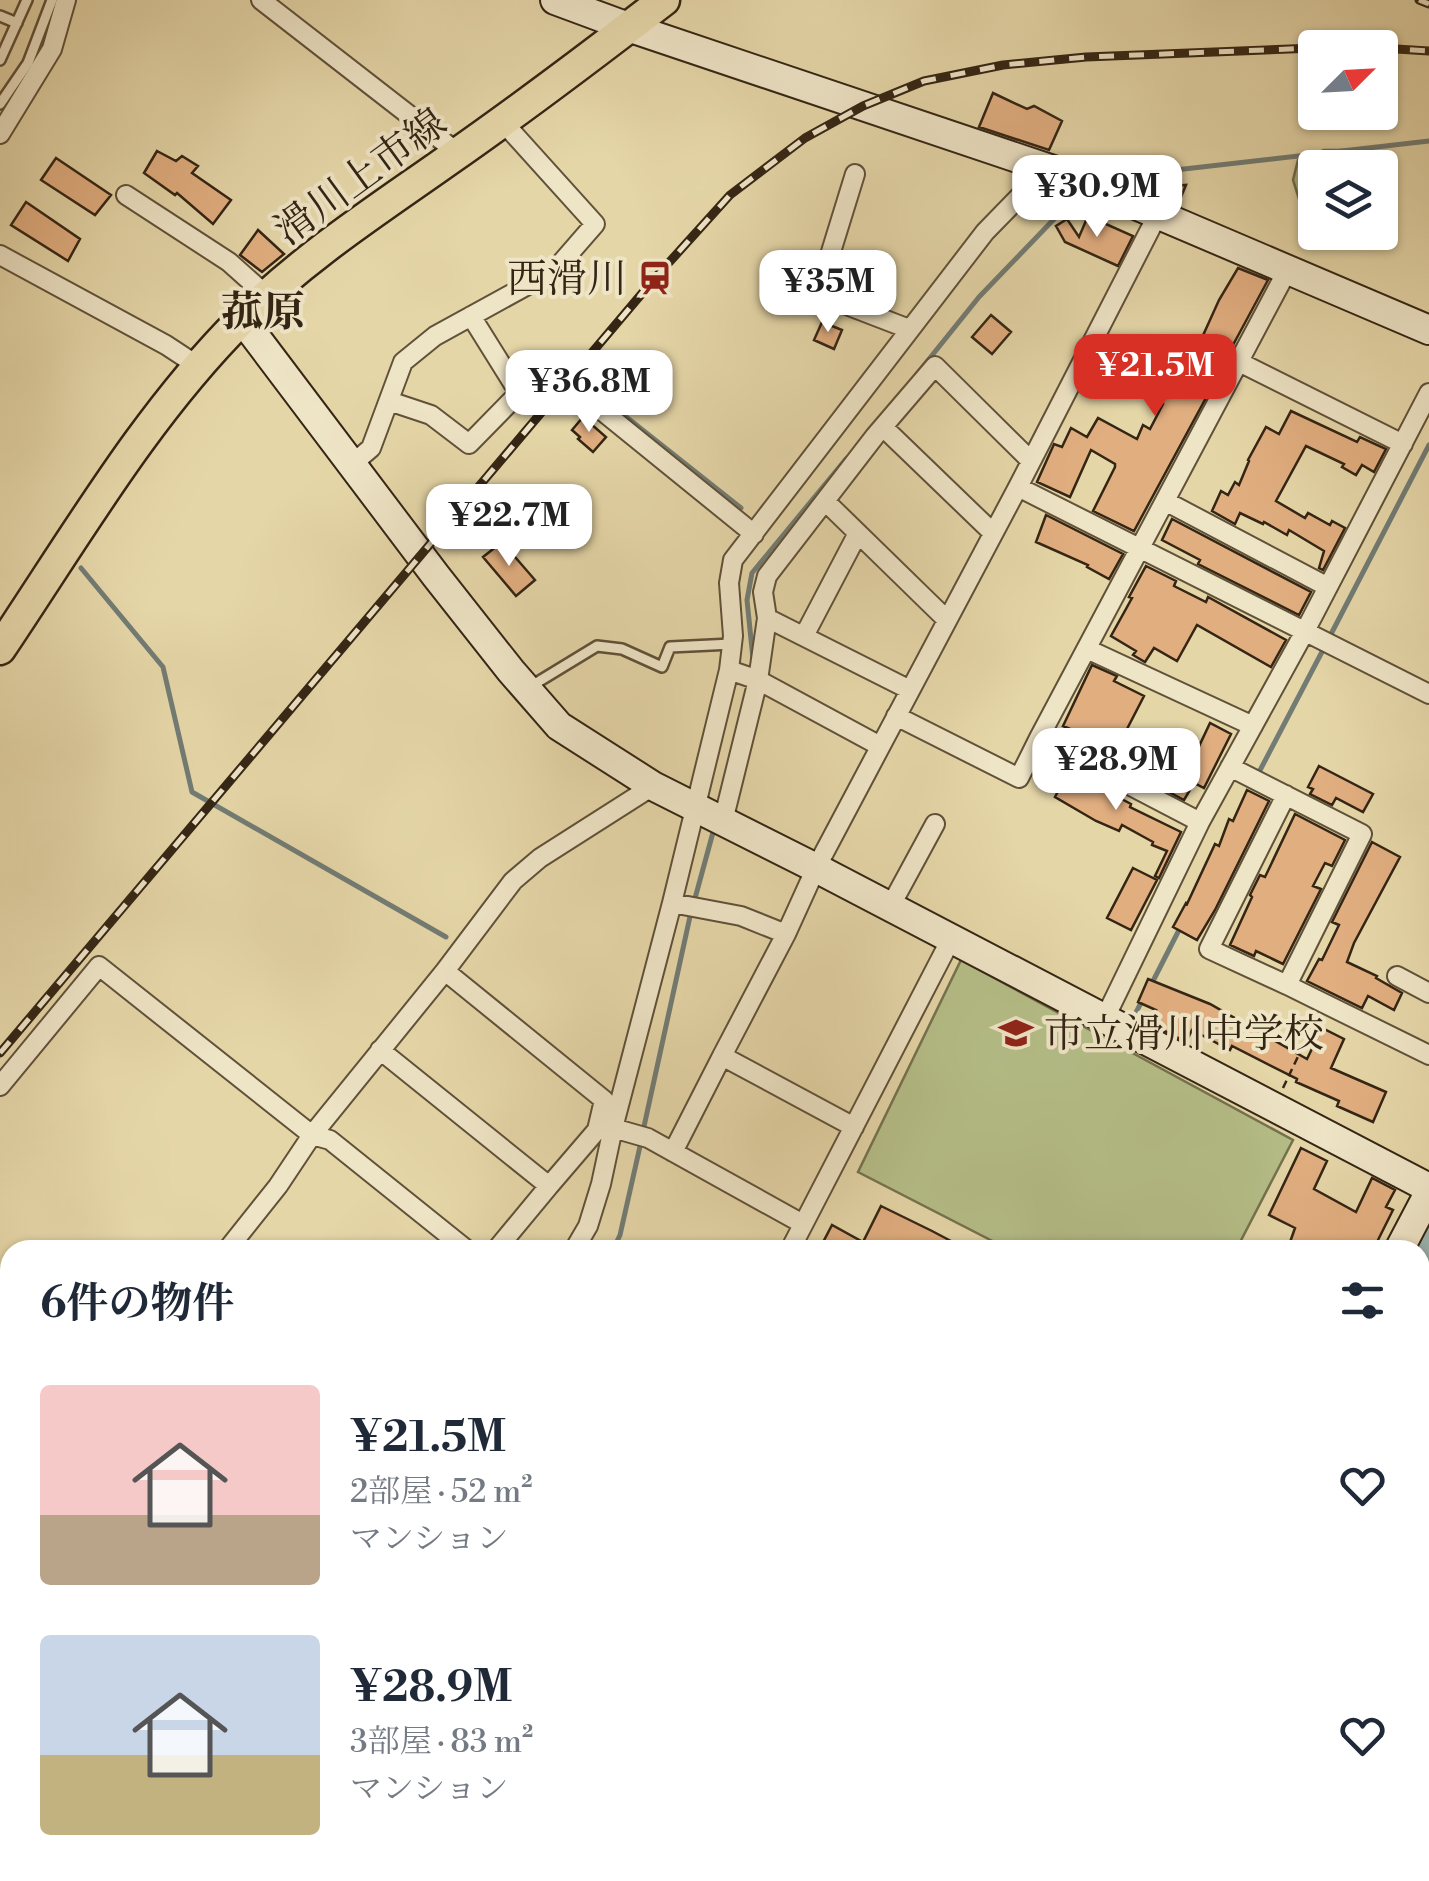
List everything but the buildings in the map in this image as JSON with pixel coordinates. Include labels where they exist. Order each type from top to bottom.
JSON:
[{"type":"main road","name":"滑川上市線","points":[[0,649],[165,404],[242,319],[292,273],[578,68],[664,0]]},
{"type":"street","points":[[0,134],[52,50],[66,0]]},
{"type":"street","points":[[262,0],[458,153]]},
{"type":"street","points":[[556,0],[1061,172],[1429,330]]},
{"type":"street","points":[[352,465],[371,448],[404,362],[435,336],[555,270],[596,224],[502,122]]},
{"type":"street","points":[[705,812],[734,636],[729,582],[732,560],[984,232],[1022,194],[1061,172]]},
{"type":"street","points":[[855,174],[818,294],[909,329]]},
{"type":"street","points":[[126,195],[229,262],[267,296]]},
{"type":"street","points":[[673,1152],[816,868],[1158,214]]},
{"type":"street","points":[[0,255],[198,366]]},
{"type":"street","points":[[896,716],[1020,778],[1288,268]]},
{"type":"street","points":[[389,401],[432,415],[469,444],[519,393],[471,316]]},
{"type":"street","points":[[242,319],[526,689],[559,726],[653,786],[1429,1190],[1403,1240]]},
{"type":"street","points":[[1239,362],[1403,444]]},
{"type":"street","points":[[580,1240],[602,1184],[672,902],[758,680],[767,618],[763,592],[767,576],[935,366],[1031,460]]},
{"type":"street","points":[[1104,1020],[1200,822],[1429,393]]},
{"type":"street","points":[[590,400],[754,534]]},
{"type":"street","points":[[883,427],[993,533]]},
{"type":"street","points":[[1018,486],[1429,694]]},
{"type":"street","points":[[825,501],[947,620]]},
{"type":"street","points":[[1165,501],[1328,587]]},
{"type":"street","points":[[804,636],[858,533]]},
{"type":"street","points":[[767,618],[910,690]]},
{"type":"street","points":[[1087,648],[1253,726]]},
{"type":"street","points":[[728,670],[758,680],[880,746]]},
{"type":"street","points":[[1039,738],[1200,822]]},
{"type":"street","points":[[1230,766],[1362,834],[1286,985]]},
{"type":"street","points":[[235,1240],[513,881],[540,858],[653,786]]},
{"type":"street","points":[[1286,796],[1208,948],[1429,1055]]},
{"type":"street","points":[[890,907],[935,824]]},
{"type":"street","points":[[672,902],[741,916],[786,934]]},
{"type":"street","points":[[795,1240],[951,939]]},
{"type":"street","points":[[0,1086],[99,966],[312,1136],[330,1140],[455,1240]]},
{"type":"street","points":[[445,971],[604,1100],[597,1130],[504,1240]]},
{"type":"street","points":[[1397,976],[1429,993]]},
{"type":"street","points":[[380,1050],[549,1186]]},
{"type":"street","points":[[722,1056],[854,1127]]},
{"type":"street","points":[[613,1128],[648,1138],[803,1224]]},
{"type":"lane","points":[[2,52],[27,0]]},
{"type":"lane","points":[[0,104],[28,63],[52,0]]},
{"type":"lane","points":[[0,16],[17,22]]},
{"type":"lane","points":[[526,689],[597,646],[622,650],[662,667],[670,647],[732,644]]},
{"type":"path","points":[[1273,1108],[1324,1003]]},
{"type":"green space","points":[[1298,160],[1298,196],[1293,180]]},
{"type":"green space","name":"市立滑川中学校","points":[[961,960],[1293,1140],[1241,1240],[991,1240],[858,1172]]},
{"type":"waterway","points":[[1112,185],[1149,173],[1429,141]]},
{"type":"waterway","points":[[917,374],[979,297],[1057,216],[1090,198]]},
{"type":"waterway","points":[[601,397],[741,508]]},
{"type":"waterway","points":[[1329,638],[1429,445]]},
{"type":"waterway","points":[[753,659],[747,600],[752,573],[846,459]]},
{"type":"waterway","points":[[81,568],[163,667],[192,792],[446,937]]},
{"type":"waterway","points":[[1257,776],[1324,648]]},
{"type":"waterway","points":[[694,902],[715,825]]},
{"type":"waterway","points":[[643,1131],[691,912]]},
{"type":"waterway","points":[[1151,985],[1180,928]]},
{"type":"waterway","points":[[1132,1020],[1143,999]]},
{"type":"waterway","points":[[618,1240],[641,1142]]},
{"type":"waterway","points":[[1424,1240],[1429,1231]]},
{"type":"railway","points":[[1419,0],[1429,4]]},
{"type":"railway","points":[[0,1053],[655,278],[730,195],[805,138],[863,106],[924,81],[1003,65],[1086,57],[1298,49]]},
{"type":"railway","points":[[1398,49],[1429,51]]},
{"type":"place","name":"西滑川","points":[[655,278]]},
{"type":"place","name":"市立滑川中学校","points":[[1016,1033]]},
{"type":"district","name":"菰原","points":[[263,311]]}]
